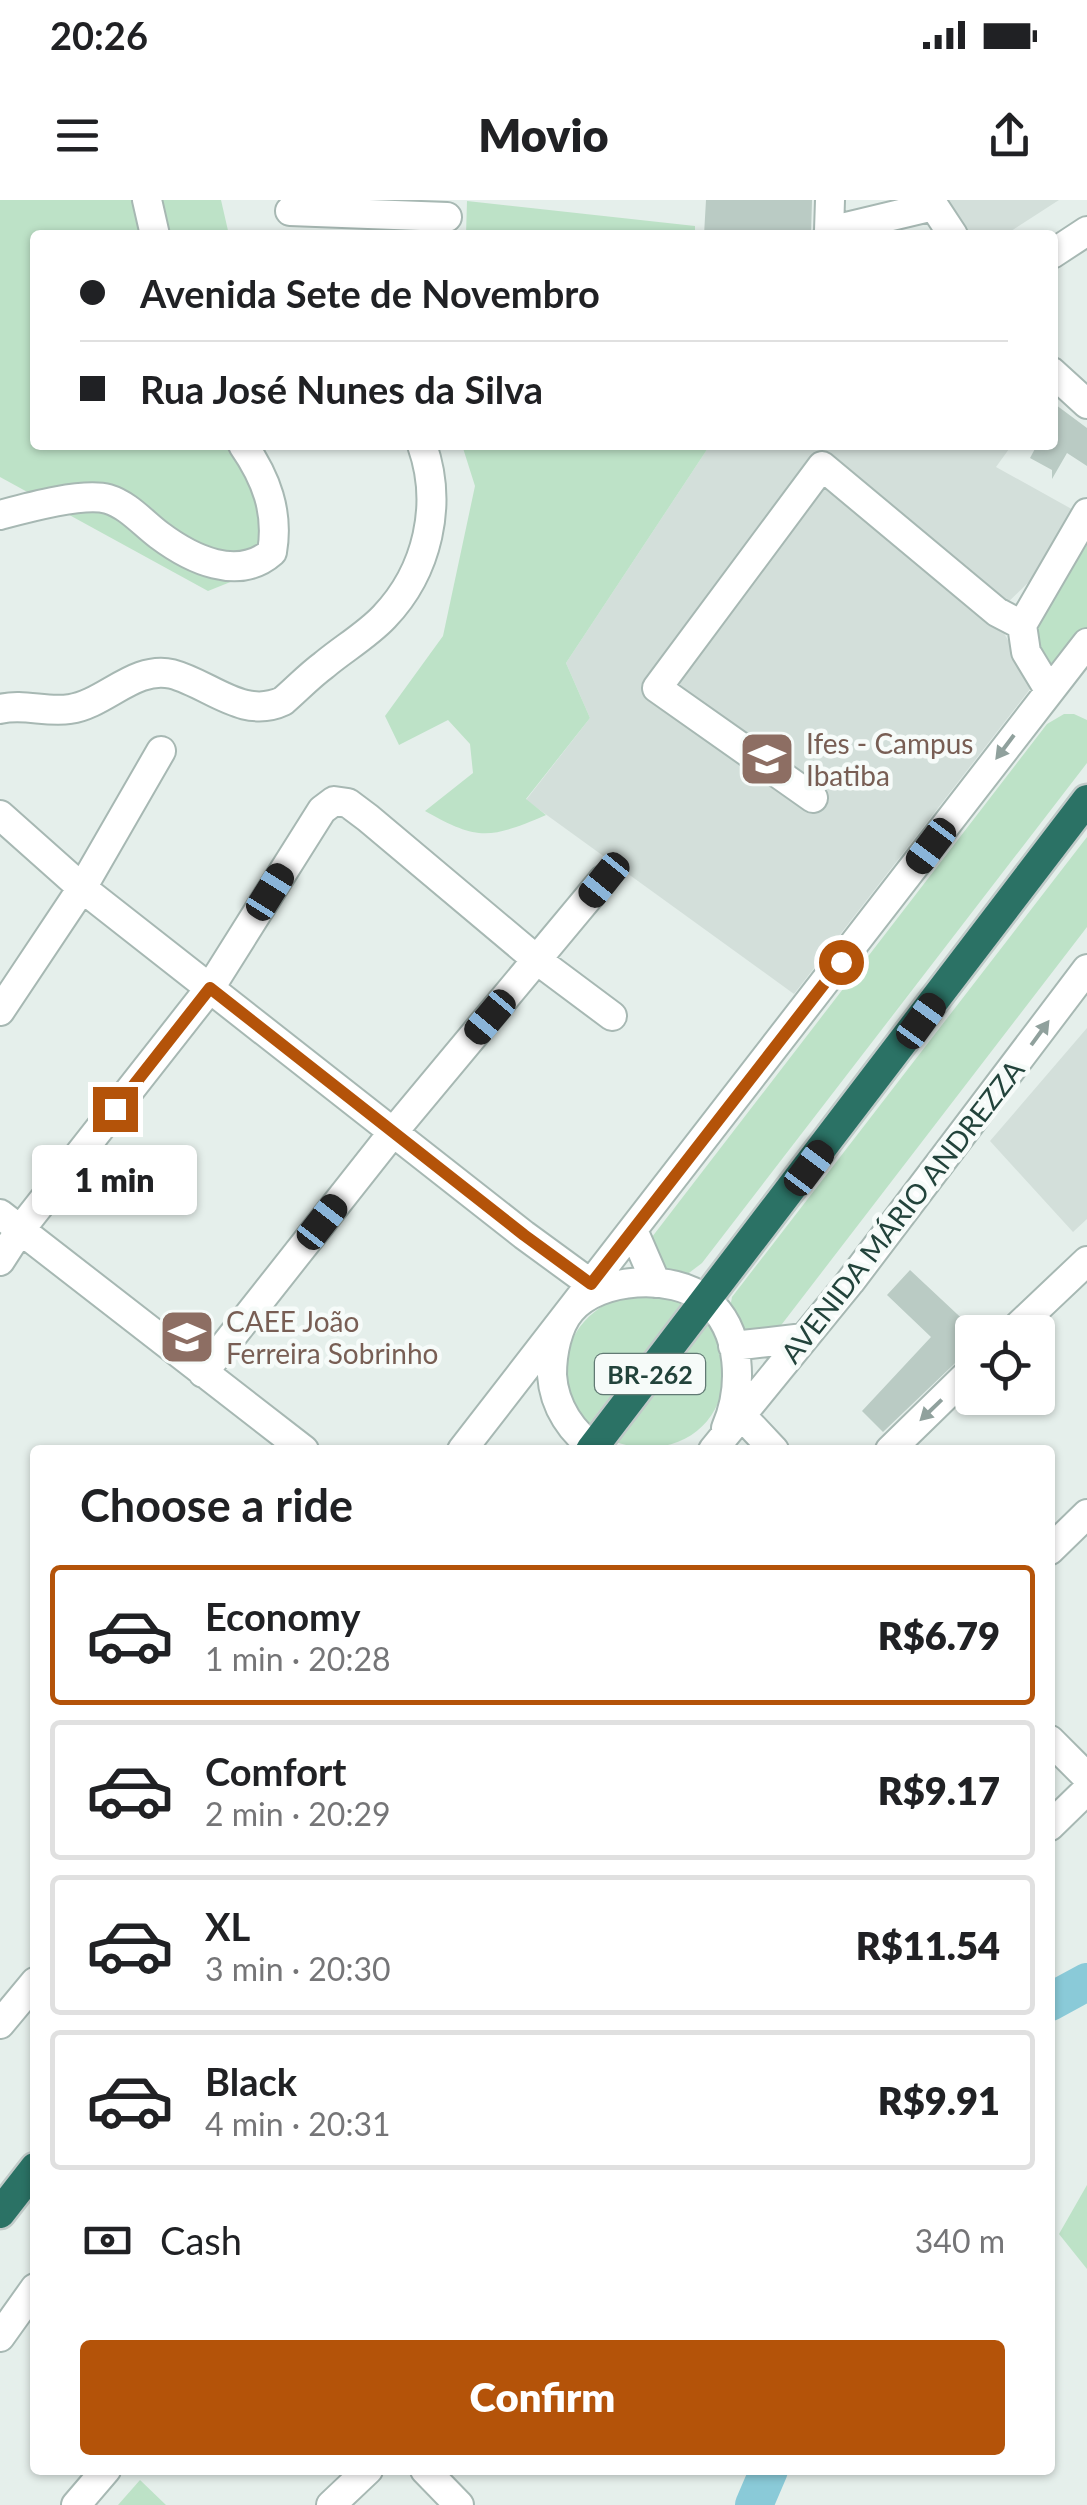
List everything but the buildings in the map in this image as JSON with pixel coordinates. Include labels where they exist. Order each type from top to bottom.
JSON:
[{"type":"highway","name":"BR-262","points":[[597,1445],[1087,800]]},
{"type":"highway","points":[[0,2214],[30,2175]]},
{"type":"street","points":[[146,200],[154,230]]},
{"type":"street","points":[[828,230],[830,200]]},
{"type":"street","points":[[838,230],[932,203],[950,230]]},
{"type":"street","points":[[291,215],[447,217]]},
{"type":"street","points":[[1058,250],[1087,231]]},
{"type":"street","points":[[1058,377],[1087,404]]},
{"type":"street","points":[[0,515],[72,500],[106,498],[188,554],[249,568],[272,552],[275,534],[267,486],[246,450]]},
{"type":"street","points":[[0,709],[18,704],[72,709],[148,674],[171,674],[254,707],[272,706],[283,700],[384,617],[408,585],[429,530],[434,500],[424,450]]},
{"type":"street","points":[[813,798],[657,688],[822,466],[998,612],[1022,625]]},
{"type":"street","points":[[1049,690],[1026,652],[1022,625],[1087,513]]},
{"type":"street","points":[[466,1445],[1087,643]]},
{"type":"street","points":[[0,1012],[82,888],[160,751]]},
{"type":"street","points":[[0,1260],[10,1222],[210,988],[322,810],[334,801],[348,803],[612,1016]]},
{"type":"street","points":[[0,815],[82,888],[591,1284]]},
{"type":"street","points":[[203,1373],[394,1131],[604,880]]},
{"type":"street","name":"AVENIDA MÁRIO ANDREZZA","points":[[714,1445],[850,1282],[1087,969]]},
{"type":"street","points":[[10,1222],[297,1445]]},
{"type":"street","points":[[633,1230],[656,1284]]},
{"type":"street","points":[[1030,1315],[1087,1261]]},
{"type":"street","points":[[569,1424],[558,1402],[552,1367],[559,1332],[570,1310],[601,1291],[637,1283],[656,1284],[706,1300],[733,1346],[737,1394],[713,1445]]},
{"type":"street","points":[[733,1346],[804,1338]]},
{"type":"street","points":[[895,1445],[955,1387]]},
{"type":"street","points":[[482,1424],[507,1404],[522,1399],[538,1401],[554,1409],[590,1445]]},
{"type":"street","points":[[742,1416],[769,1445]]},
{"type":"street","points":[[1055,1545],[1087,1514]]},
{"type":"street","points":[[1055,1745],[1087,1777]]},
{"type":"street","points":[[1055,1821],[1087,1790]]},
{"type":"street","points":[[0,2024],[30,1988]]},
{"type":"street","points":[[0,2338],[30,2295]]},
{"type":"street","points":[[76,2505],[102,2475]]},
{"type":"street","points":[[331,2505],[363,2475]]},
{"type":"street","points":[[431,2475],[459,2505]]},
{"type":"shaded area","points":[[945,200],[1059,200],[1013,230],[966,230]]},
{"type":"shaded area","name":"Ifes - Campus Ibatiba","points":[[707,450],[1008,450],[996,467],[1077,512],[1037,574],[998,612],[1005,635],[1034,684],[794,994],[526,800],[590,718],[566,663]]},
{"type":"shaded area","points":[[1087,1028],[1087,1219],[1073,1232],[990,1141]]},
{"type":"green space","points":[[0,200],[221,200],[228,230],[30,230],[30,450],[265,450],[258,456],[273,565],[208,591],[0,477]]},
{"type":"green space","points":[[467,201],[695,226],[695,230],[466,230]]},
{"type":"green space","points":[[464,450],[707,450],[566,663],[590,718],[526,799],[546,815],[511,829],[484,833],[458,828],[425,811],[473,773],[470,744],[448,720],[399,745],[385,716],[443,636],[475,486]]},
{"type":"green space","points":[[1087,545],[1087,630],[1051,677],[1039,660],[1033,627]]},
{"type":"green space","points":[[1064,714],[1087,720],[1087,763],[702,1263],[685,1276],[665,1273],[650,1247],[652,1237],[1047,724]]},
{"type":"green space","points":[[1087,837],[1087,927],[782,1324],[775,1332],[745,1334],[730,1308],[732,1297]]},
{"type":"green space","points":[[623,1295],[663,1295],[682,1303],[589,1424],[569,1386],[568,1350],[587,1319]]},
{"type":"green space","points":[[707,1322],[720,1350],[724,1376],[719,1400],[708,1420],[690,1436],[668,1445],[612,1441]]},
{"type":"green space","points":[[1087,2185],[1087,2269],[1059,2234]]},
{"type":"green space","points":[[140,2480],[166,2505],[118,2505]]},
{"type":"waterway","points":[[1055,1999],[1087,1982]]},
{"type":"waterway","points":[[754,2505],[767,2475]]},
{"type":"place","name":"Ifes - Campus Ibatiba","points":[[767,759]]},
{"type":"place","name":"CAEE João Ferreira Sobrinho","points":[[187,1337]]},
{"type":"route","points":[[115,1109],[210,988],[591,1284],[841,962]]}]
